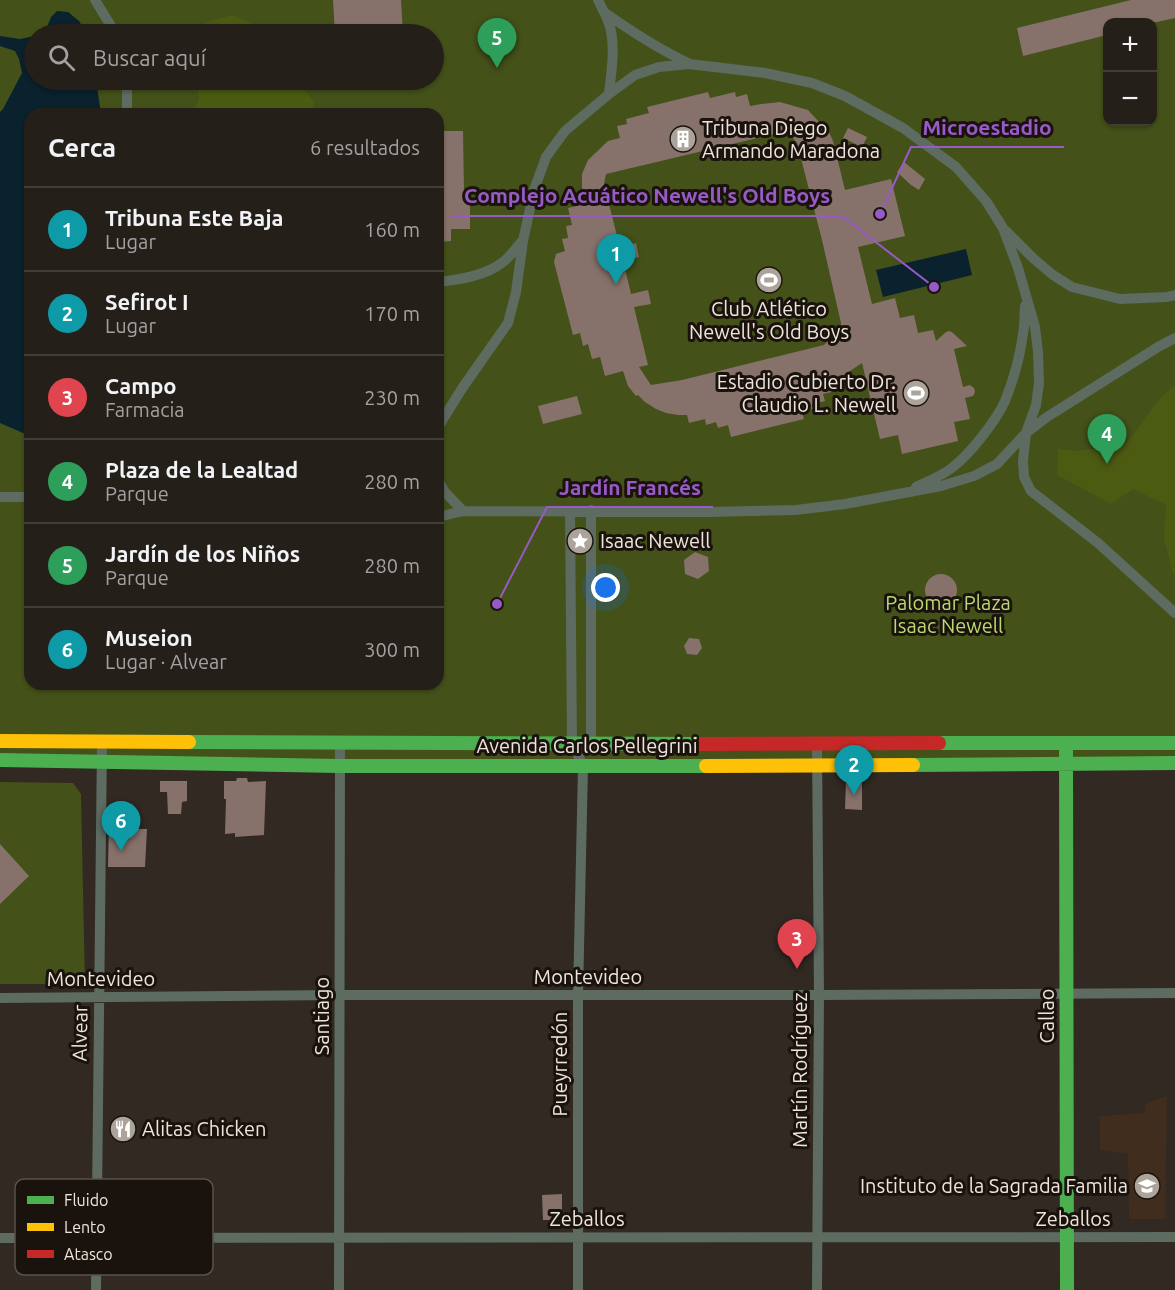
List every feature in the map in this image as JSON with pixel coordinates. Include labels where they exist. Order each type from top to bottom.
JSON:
[{"type":"main road","name":"Avenida Carlos Pellegrini","points":[[0,741],[1175,743]]},
{"type":"main road","name":"Callao","points":[[1066,743],[1067,1290]]},
{"type":"main road","name":"Avenida Carlos Pellegrini","points":[[0,760],[340,766],[1175,763]]},
{"type":"street","points":[[95,0],[110,24]]},
{"type":"street","points":[[598,0],[611,32],[613,65],[609,94]]},
{"type":"street","points":[[604,12],[660,50],[689,64]]},
{"type":"street","points":[[444,417],[508,323],[516,292],[523,241],[534,189],[546,157],[565,131],[635,75],[659,67],[689,64],[765,73],[812,83],[845,96],[903,128],[956,167],[986,201],[1003,228],[1018,268],[1035,327],[1039,383],[1036,405],[1026,433],[1024,477],[1031,491],[1098,543],[1175,613]]},
{"type":"street","points":[[126,108],[127,90]]},
{"type":"street","points":[[1003,228],[1034,259],[1072,287],[1120,298],[1175,296]]},
{"type":"street","points":[[444,282],[481,274],[503,262],[523,241]]},
{"type":"street","points":[[896,495],[952,468],[988,429],[1004,403],[1016,366],[1023,333],[1025,295]]},
{"type":"street","points":[[444,516],[463,511],[796,510],[845,504],[941,486],[974,476],[997,464],[1026,433],[1090,388],[1175,338]]},
{"type":"street","points":[[444,491],[463,511]]},
{"type":"street","points":[[0,497],[24,497]]},
{"type":"street","points":[[570,510],[572,743],[583,766]]},
{"type":"street","points":[[591,510],[591,743]]},
{"type":"street","name":"Alvear","points":[[97,1179],[102,741]]},
{"type":"street","name":"Santiago","points":[[339,1290],[340,742]]},
{"type":"street","name":"Martín Rodríguez","points":[[817,743],[819,995],[817,1290]]},
{"type":"street","name":"Pueyrredón","points":[[578,1290],[578,994],[583,766]]},
{"type":"street","name":"Montevideo","points":[[0,998],[1175,993]]},
{"type":"street","name":"Zeballos","points":[[213,1238],[1175,1237]]},
{"type":"shaded area","name":"Instituto de la Sagrada Familia","points":[[1167,1096],[1165,1219],[1129,1219],[1128,1154],[1100,1150],[1100,1116],[1144,1113],[1146,1103]]},
{"type":"green space","name":"Palomar Plaza Isaac Newell","points":[[0,0],[1175,0],[1175,763],[0,760]]},
{"type":"green space","points":[[232,15],[254,24],[201,24]]},
{"type":"green space","points":[[198,90],[305,90],[313,101],[313,108],[194,108],[199,100]]},
{"type":"green space","points":[[1175,385],[1175,574],[1173,574],[1164,538],[1166,505],[1133,489],[1111,504],[1057,475],[1058,449],[1079,451],[1127,443],[1159,399]]},
{"type":"green space","points":[[0,782],[73,783],[81,794],[85,984],[0,984]]},
{"type":"water","points":[[57,11],[68,12],[81,24],[48,24]]},
{"type":"water","points":[[0,36],[24,38],[24,90],[97,90],[100,108],[24,108],[24,433],[0,423],[0,112],[22,73],[15,51],[0,46]]},
{"type":"water","points":[[966,249],[972,275],[883,297],[876,270]]},
{"type":"building","points":[[333,0],[401,0],[402,24],[334,24]]},
{"type":"building","points":[[1131,0],[1175,0],[1175,18],[1157,22],[1157,18],[1103,18],[1103,36],[1023,56],[1017,28]]},
{"type":"building","points":[[708,92],[710,98],[735,92],[736,97],[747,94],[750,106],[780,102],[808,110],[820,123],[822,121],[828,130],[833,141],[845,190],[891,179],[905,236],[858,247],[872,304],[895,298],[900,318],[914,315],[918,333],[933,330],[936,341],[949,331],[967,346],[954,349],[963,387],[970,385],[975,392],[973,396],[965,398],[970,419],[954,422],[958,441],[902,454],[898,435],[880,439],[862,363],[838,379],[840,390],[823,394],[825,401],[812,404],[813,409],[802,412],[804,419],[731,437],[728,425],[718,428],[716,422],[706,425],[705,419],[689,423],[687,415],[666,413],[656,409],[638,395],[636,396],[628,386],[623,371],[605,376],[600,357],[592,359],[588,344],[583,346],[580,333],[573,335],[554,262],[556,254],[565,251],[562,239],[568,238],[566,226],[572,225],[568,208],[585,204],[582,174],[588,160],[608,141],[620,138],[617,126],[627,124],[626,119],[649,113],[647,107]],"holes":[[[787,131],[797,143],[841,323],[838,341],[829,340],[824,345],[682,380],[651,385],[639,367],[648,365],[634,307],[651,304],[648,290],[631,294],[623,260],[639,257],[636,243],[620,248],[604,184],[606,174]]]},
{"type":"building","points":[[848,128],[867,137],[862,147],[843,138]]},
{"type":"building","points":[[444,131],[463,131],[464,192],[470,192],[470,229],[451,229],[451,241],[444,242]]},
{"type":"building","points":[[904,162],[925,179],[919,190],[897,172]]},
{"type":"building","points":[[577,396],[582,414],[543,424],[538,406]]},
{"type":"building","points":[[695,552],[708,557],[709,571],[698,579],[685,574],[684,560]]},
{"type":"building","points":[[941,574],[953,578],[957,590],[953,602],[941,606],[929,602],[925,590],[929,578]]},
{"type":"building","points":[[689,638],[699,639],[702,648],[697,655],[687,654],[684,646]]},
{"type":"building","points":[[237,778],[247,778],[248,782],[266,781],[264,835],[235,837],[235,833],[225,834],[224,781],[236,781]]},
{"type":"building","points":[[160,781],[187,781],[187,801],[182,802],[181,814],[168,814],[167,792],[160,792]]},
{"type":"building","points":[[846,781],[862,781],[862,810],[845,809]]},
{"type":"building","points":[[109,821],[131,821],[131,829],[147,829],[145,867],[108,867]]},
{"type":"building","points":[[0,844],[29,876],[0,904]]},
{"type":"building","points":[[562,1194],[562,1211],[558,1220],[543,1220],[542,1195]]},
{"type":"traffic: fast","points":[[189,742],[701,744]]},
{"type":"traffic: fast","points":[[939,743],[1175,743]]},
{"type":"traffic: fast","points":[[1066,743],[1067,1290]]},
{"type":"traffic: fast","points":[[0,760],[340,766],[706,766]]},
{"type":"traffic: fast","points":[[913,765],[1175,763]]},
{"type":"traffic: slow","points":[[0,741],[189,742]]},
{"type":"traffic: slow","points":[[706,766],[913,765]]},
{"type":"traffic: jam","points":[[701,744],[939,743]]},
{"type":"place","name":"Jardín de los Niños","points":[[497,68]]},
{"type":"place","name":"Tribuna Diego Armando Maradona","points":[[683,139]]},
{"type":"place","name":"Microestadio","points":[[880,214]]},
{"type":"place","name":"Club Atlético Newell's Old Boys","points":[[769,280]]},
{"type":"place","name":"Tribuna Este Baja","points":[[616,284]]},
{"type":"place","name":"Complejo Acuático Newell's Old Boys","points":[[934,287]]},
{"type":"place","name":"Estadio Cubierto Dr. Claudio L. Newell","points":[[916,393]]},
{"type":"place","name":"Plaza de la Lealtad","points":[[1107,464]]},
{"type":"place","name":"Isaac Newell","points":[[580,541]]},
{"type":"place","name":"Jardín Francés","points":[[497,604]]},
{"type":"place","name":"Sefirot I","points":[[854,795]]},
{"type":"place","name":"Museion","points":[[121,851]]},
{"type":"place","name":"Campo","points":[[797,969]]},
{"type":"place","name":"Alitas Chicken","points":[[123,1129]]},
{"type":"place","name":"Instituto de la Sagrada Familia","points":[[1147,1186]]}]
